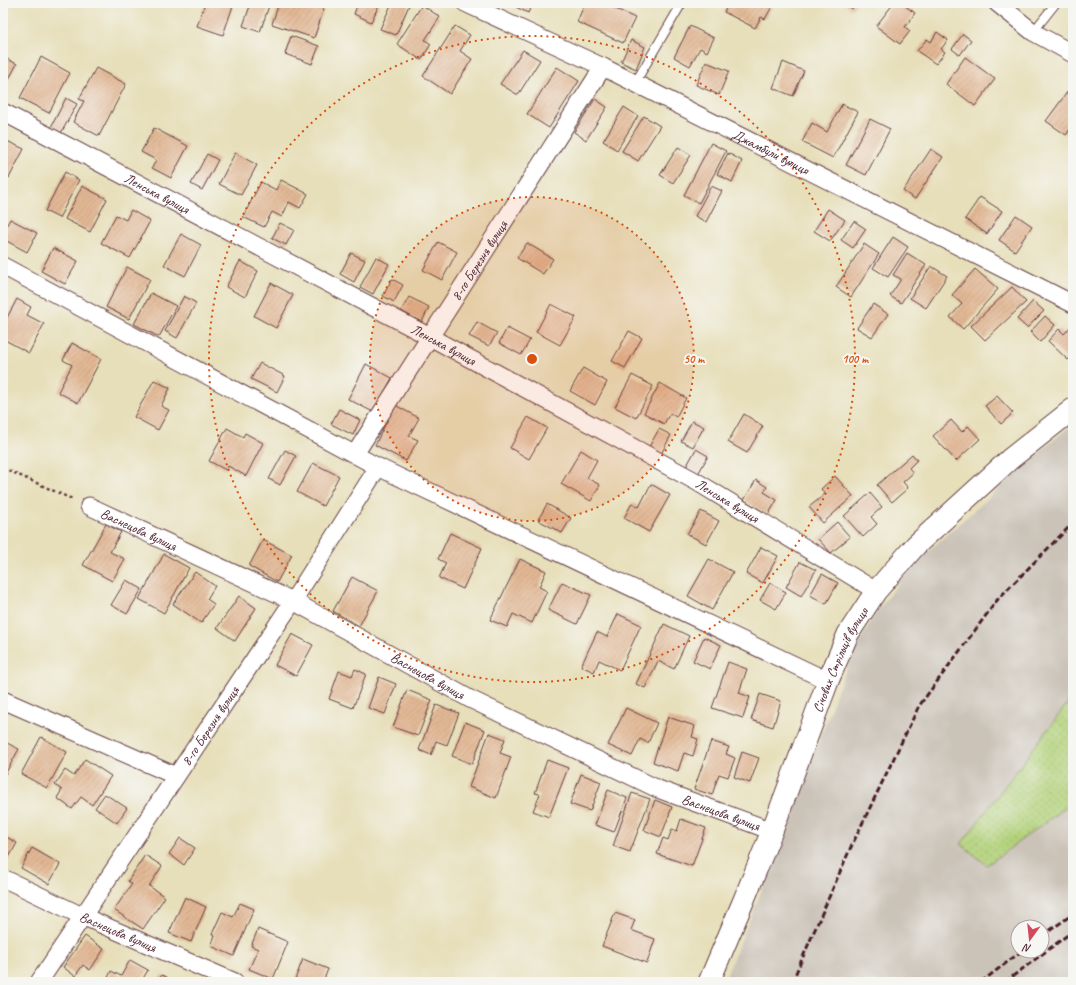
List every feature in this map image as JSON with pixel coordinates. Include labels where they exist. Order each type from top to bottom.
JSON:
[{"type":"street","name":"Джамбули вулиця","points":[[466,3],[604,67],[1073,304]]},
{"type":"street","points":[[997,3],[1033,32],[1073,54]]},
{"type":"street","name":"8-го Березня вулиця","points":[[355,454],[604,67]]},
{"type":"street","name":"Ленська вулиця","points":[[3,112],[430,337],[697,482],[876,591]]},
{"type":"street","points":[[3,266],[378,467],[828,681]]},
{"type":"street","name":"Січових Стрільців вулиця","points":[[709,982],[772,831],[828,681],[848,634],[876,591],[916,545],[1010,459],[1073,408]]},
{"type":"street","name":"8-го Березня вулиця","points":[[39,982],[293,601],[378,467]]},
{"type":"street","name":"Васнецова вулиця","points":[[89,506],[293,601],[470,699],[658,789],[772,831]]},
{"type":"street","points":[[3,700],[176,776]]},
{"type":"street","name":"Васнецова вулиця","points":[[3,878],[82,916],[235,982]]},
{"type":"lane","points":[[634,83],[682,3]]},
{"type":"lane","points":[[1033,32],[1056,3]]},
{"type":"path","points":[[3,468],[89,506]]},
{"type":"shaded area","points":[[1073,423],[1073,982],[723,982],[787,828],[840,684],[856,648],[875,614],[901,580],[925,554]]},
{"type":"green space","points":[[1073,696],[1073,802],[987,865],[961,844]]},
{"type":"building","points":[[205,3],[234,3],[223,35],[197,26]]},
{"type":"building","points":[[251,3],[270,3],[260,32],[243,26]]},
{"type":"building","points":[[279,3],[311,3],[324,9],[314,38],[272,24]]},
{"type":"building","points":[[358,3],[380,3],[371,22],[354,14]]},
{"type":"building","points":[[392,3],[410,3],[396,35],[380,29]]},
{"type":"building","points":[[508,3],[533,3],[528,13]]},
{"type":"building","points":[[585,3],[603,3],[635,18],[623,43],[577,22]]},
{"type":"building","points":[[729,3],[747,3],[750,5],[751,3],[774,3],[765,19],[761,17],[755,28],[724,12]]},
{"type":"building","points":[[844,3],[857,3],[852,9]]},
{"type":"building","points":[[894,3],[901,3],[915,13],[905,27],[910,31],[900,44],[876,26]]},
{"type":"building","points":[[422,5],[440,17],[425,40],[431,44],[421,60],[397,44]]},
{"type":"building","points":[[455,26],[470,35],[460,51],[472,59],[450,94],[423,76]]},
{"type":"building","points":[[690,26],[714,38],[707,52],[700,48],[690,66],[674,57]]},
{"type":"building","points":[[937,32],[948,40],[941,49],[945,52],[936,64],[917,51],[927,39],[931,42]]},
{"type":"building","points":[[963,34],[971,40],[960,55],[952,49]]},
{"type":"building","points":[[291,36],[319,46],[312,64],[285,54]]},
{"type":"building","points":[[631,40],[645,47],[636,69],[621,62]]},
{"type":"building","points":[[523,50],[540,60],[518,95],[500,84]]},
{"type":"building","points":[[3,57],[17,64],[4,88],[3,87]]},
{"type":"building","points":[[41,57],[70,73],[49,113],[20,98]]},
{"type":"building","points":[[965,57],[995,79],[975,106],[946,84]]},
{"type":"building","points":[[706,62],[729,71],[719,95],[696,85]]},
{"type":"building","points":[[783,62],[804,71],[793,96],[773,88]]},
{"type":"building","points":[[557,67],[579,81],[549,128],[527,114]]},
{"type":"building","points":[[96,68],[126,84],[99,136],[73,122],[84,101],[79,99]]},
{"type":"building","points":[[1068,91],[1073,95],[1073,125],[1066,135],[1046,121]]},
{"type":"building","points":[[66,98],[77,104],[60,135],[50,129]]},
{"type":"building","points":[[595,99],[607,107],[586,140],[574,132]]},
{"type":"building","points":[[842,104],[858,112],[833,158],[802,142],[812,123],[827,132]]},
{"type":"building","points":[[624,107],[638,116],[617,150],[603,141]]},
{"type":"building","points":[[644,116],[660,126],[638,161],[622,151]]},
{"type":"building","points":[[870,119],[890,129],[866,175],[846,165]]},
{"type":"building","points":[[154,128],[188,146],[171,178],[152,168],[156,160],[141,152]]},
{"type":"building","points":[[5,140],[24,149],[9,178],[3,175],[3,144]]},
{"type":"building","points":[[711,143],[726,151],[699,203],[684,195]]},
{"type":"building","points":[[678,147],[691,155],[673,183],[660,175]]},
{"type":"building","points":[[931,149],[943,157],[915,199],[903,191]]},
{"type":"building","points":[[235,153],[257,165],[241,195],[219,184]]},
{"type":"building","points":[[728,153],[742,161],[732,182],[717,174]]},
{"type":"building","points":[[207,154],[218,160],[202,190],[191,184]]},
{"type":"building","points":[[65,172],[79,180],[59,218],[45,211]]},
{"type":"building","points":[[281,180],[308,194],[300,208],[289,202],[282,217],[272,212],[264,227],[243,217],[261,182],[276,190]]},
{"type":"building","points":[[82,186],[107,199],[90,232],[65,219]]},
{"type":"building","points":[[711,186],[722,191],[706,222],[695,216]]},
{"type":"building","points":[[980,197],[1002,211],[987,234],[965,219]]},
{"type":"building","points":[[828,209],[845,220],[830,241],[814,231]]},
{"type":"building","points":[[131,210],[150,221],[130,258],[101,243],[116,215],[126,220]]},
{"type":"building","points":[[1016,215],[1032,226],[1015,251],[999,240]]},
{"type":"building","points":[[10,219],[37,233],[27,252],[3,239],[3,232]]},
{"type":"building","points":[[854,221],[866,229],[853,248],[841,240]]},
{"type":"building","points":[[280,223],[294,230],[286,245],[272,238]]},
{"type":"building","points":[[181,234],[201,245],[185,276],[164,265]]},
{"type":"building","points":[[893,237],[908,247],[888,277],[873,268]]},
{"type":"building","points":[[438,242],[457,252],[442,280],[423,270]]},
{"type":"building","points":[[527,243],[553,259],[543,274],[517,258]]},
{"type":"building","points":[[864,244],[879,254],[851,297],[836,287]]},
{"type":"building","points":[[53,248],[78,261],[65,284],[41,271]]},
{"type":"building","points":[[351,253],[365,260],[354,282],[340,274]]},
{"type":"building","points":[[907,253],[926,265],[901,303],[890,296],[901,279],[893,275]]},
{"type":"building","points":[[376,257],[389,264],[373,294],[360,287]]},
{"type":"building","points":[[240,261],[258,271],[245,297],[226,287]]},
{"type":"building","points":[[931,266],[947,276],[926,308],[910,298]]},
{"type":"building","points":[[127,267],[150,279],[129,319],[106,307]]},
{"type":"building","points":[[975,269],[998,289],[963,329],[950,317],[962,304],[952,295]]},
{"type":"building","points":[[392,279],[403,285],[394,302],[383,296]]},
{"type":"building","points":[[271,283],[293,295],[276,328],[254,316]]},
{"type":"building","points":[[1012,287],[1026,302],[985,340],[971,326]]},
{"type":"building","points":[[151,293],[176,306],[159,337],[134,324]]},
{"type":"building","points":[[184,296],[196,303],[177,338],[165,331]]},
{"type":"building","points":[[409,297],[429,307],[422,322],[401,311]]},
{"type":"building","points":[[17,299],[31,307],[27,315],[44,324],[29,353],[3,339],[3,325]]},
{"type":"building","points":[[1033,301],[1044,311],[1027,328],[1017,319]]},
{"type":"building","points":[[551,304],[576,317],[560,345],[536,332]]},
{"type":"building","points":[[873,304],[888,314],[872,337],[857,328]]},
{"type":"building","points":[[1045,316],[1055,325],[1040,342],[1030,332]]},
{"type":"building","points":[[477,322],[497,333],[489,346],[469,336]]},
{"type":"building","points":[[1073,324],[1073,354],[1068,360],[1048,341],[1059,329],[1064,334]]},
{"type":"building","points":[[507,328],[530,340],[521,355],[499,343]]},
{"type":"building","points":[[629,331],[642,338],[625,368],[612,361]]},
{"type":"building","points":[[72,343],[101,359],[78,403],[58,392],[72,365],[63,360]]},
{"type":"building","points":[[260,363],[285,376],[277,392],[251,379]]},
{"type":"building","points":[[366,364],[392,378],[373,412],[348,399]]},
{"type":"building","points":[[583,368],[607,382],[595,405],[570,391]]},
{"type":"building","points":[[632,375],[653,386],[636,418],[615,407]]},
{"type":"building","points":[[154,380],[170,388],[161,406],[169,410],[158,430],[134,417]]},
{"type":"building","points":[[660,383],[686,398],[676,417],[670,413],[664,424],[644,413]]},
{"type":"building","points":[[997,396],[1013,413],[1001,424],[985,406]]},
{"type":"building","points":[[395,405],[419,418],[409,436],[418,440],[406,461],[375,445]]},
{"type":"building","points":[[339,409],[360,420],[353,435],[331,424]]},
{"type":"building","points":[[744,414],[763,426],[747,453],[728,442]]},
{"type":"building","points":[[528,417],[547,428],[529,459],[510,448]]},
{"type":"building","points":[[951,420],[962,432],[968,426],[980,439],[956,461],[933,436]]},
{"type":"building","points":[[692,421],[704,427],[693,447],[681,441]]},
{"type":"building","points":[[227,428],[243,437],[245,433],[263,443],[246,476],[228,466],[226,470],[209,461]]},
{"type":"building","points":[[659,429],[671,435],[661,454],[649,447]]},
{"type":"building","points":[[696,449],[708,456],[698,474],[686,467]]},
{"type":"building","points":[[285,450],[296,456],[280,485],[269,479]]},
{"type":"building","points":[[581,450],[597,460],[587,478],[600,485],[591,501],[561,484]]},
{"type":"building","points":[[912,454],[917,460],[909,468],[913,473],[903,482],[908,488],[892,502],[877,485]]},
{"type":"building","points":[[313,463],[339,476],[323,506],[297,492]]},
{"type":"building","points":[[835,476],[853,496],[823,523],[809,507],[825,494],[821,489]]},
{"type":"building","points":[[756,480],[767,487],[764,492],[777,500],[768,515],[744,500]]},
{"type":"building","points":[[651,484],[670,495],[649,532],[624,518],[632,503],[639,507]]},
{"type":"building","points":[[870,493],[882,507],[871,517],[877,524],[863,537],[844,516]]},
{"type":"building","points":[[547,504],[571,518],[562,533],[538,520]]},
{"type":"building","points":[[701,511],[719,521],[706,544],[687,534]]},
{"type":"building","points":[[837,522],[850,537],[831,553],[818,539]]},
{"type":"building","points":[[106,524],[121,532],[110,552],[125,559],[112,581],[83,565]]},
{"type":"building","points":[[450,533],[482,548],[463,589],[439,578],[446,563],[438,559]]},
{"type":"building","points":[[263,540],[292,555],[277,582],[249,566]]},
{"type":"building","points":[[761,547],[778,556],[763,583],[746,574]]},
{"type":"building","points":[[164,554],[189,568],[164,613],[139,599]]},
{"type":"building","points":[[520,559],[546,571],[539,587],[547,591],[532,623],[513,614],[507,627],[490,620]]},
{"type":"building","points":[[709,559],[733,572],[712,610],[688,596]]},
{"type":"building","points":[[800,562],[816,570],[801,596],[786,587]]},
{"type":"building","points":[[195,572],[215,586],[207,599],[214,604],[201,623],[173,604]]},
{"type":"building","points":[[822,574],[838,583],[826,604],[810,595]]},
{"type":"building","points":[[352,577],[378,591],[359,626],[333,611]]},
{"type":"building","points":[[126,580],[142,589],[127,614],[111,605]]},
{"type":"building","points":[[562,582],[591,595],[577,624],[548,610]]},
{"type":"building","points":[[770,583],[786,592],[776,609],[760,600]]},
{"type":"building","points":[[239,596],[256,608],[235,641],[217,628]]},
{"type":"building","points":[[618,614],[641,625],[620,670],[599,660],[594,672],[581,666],[597,632],[607,637]]},
{"type":"building","points":[[664,624],[689,636],[674,669],[658,661],[645,688],[636,684]]},
{"type":"building","points":[[292,634],[313,645],[296,676],[275,665]]},
{"type":"building","points":[[704,637],[721,645],[710,669],[693,661]]},
{"type":"building","points":[[728,662],[747,669],[739,693],[750,697],[743,718],[712,708]]},
{"type":"building","points":[[355,669],[366,674],[353,708],[329,699],[339,671],[352,676]]},
{"type":"building","points":[[379,677],[396,684],[385,714],[368,708]]},
{"type":"building","points":[[407,690],[432,700],[418,736],[393,727]]},
{"type":"building","points":[[760,694],[781,701],[773,727],[751,720]]},
{"type":"building","points":[[436,705],[459,713],[447,745],[436,741],[431,755],[419,750]]},
{"type":"building","points":[[626,708],[657,723],[648,743],[640,739],[632,756],[608,745]]},
{"type":"building","points":[[668,717],[695,726],[692,737],[698,739],[693,756],[684,753],[678,771],[653,762]]},
{"type":"building","points":[[465,722],[485,730],[472,764],[452,756]]},
{"type":"building","points":[[489,733],[505,739],[500,753],[511,757],[496,798],[469,787]]},
{"type":"building","points":[[41,737],[67,752],[47,788],[21,774]]},
{"type":"building","points":[[3,741],[19,749],[3,778]]},
{"type":"building","points":[[711,741],[729,747],[726,754],[735,758],[728,777],[719,774],[712,795],[694,789]]},
{"type":"building","points":[[742,752],[759,758],[750,783],[734,777]]},
{"type":"building","points":[[85,759],[111,776],[92,805],[81,797],[72,809],[57,798],[62,790],[55,785],[65,770],[74,776]]},
{"type":"building","points":[[547,760],[568,768],[549,817],[533,811],[540,794],[535,793]]},
{"type":"building","points":[[581,774],[601,782],[590,811],[570,804]]},
{"type":"building","points":[[608,790],[627,798],[614,832],[595,825]]},
{"type":"building","points":[[632,793],[650,799],[630,852],[613,846]]},
{"type":"building","points":[[105,794],[127,808],[117,823],[95,808]]},
{"type":"building","points":[[655,800],[672,807],[661,837],[644,830]]},
{"type":"building","points":[[681,819],[706,828],[692,866],[657,854],[663,838],[668,840],[672,829],[677,831]]},
{"type":"building","points":[[3,835],[17,843],[8,859],[3,856]]},
{"type":"building","points":[[180,838],[195,848],[184,865],[169,854]]},
{"type":"building","points":[[32,848],[60,864],[49,884],[21,868]]},
{"type":"building","points":[[145,855],[162,866],[149,886],[165,897],[143,929],[114,910],[132,884],[128,881]]},
{"type":"building","points":[[185,897],[206,907],[191,942],[169,933]]},
{"type":"building","points":[[240,903],[254,909],[234,956],[211,946],[215,935],[212,934],[222,912],[233,917]]},
{"type":"building","points":[[615,913],[635,920],[631,930],[655,939],[647,963],[602,946]]},
{"type":"building","points":[[258,929],[288,942],[273,979],[249,969],[258,949],[251,946]]},
{"type":"building","points":[[85,936],[104,949],[90,970],[83,965],[75,976],[63,967]]},
{"type":"building","points":[[303,959],[328,969],[323,982],[294,982]]},
{"type":"building","points":[[130,960],[148,970],[141,982],[106,982],[111,971],[121,976]]},
{"type":"building","points":[[162,975],[175,982],[157,982]]},
{"type":"railway","points":[[792,982],[850,849],[919,706],[998,599],[1073,523]]},
{"type":"railway","points":[[1050,930],[1073,914]]},
{"type":"railway","points":[[1005,982],[1073,931]]},
{"type":"railway","points":[[981,982],[1011,959]]}]
